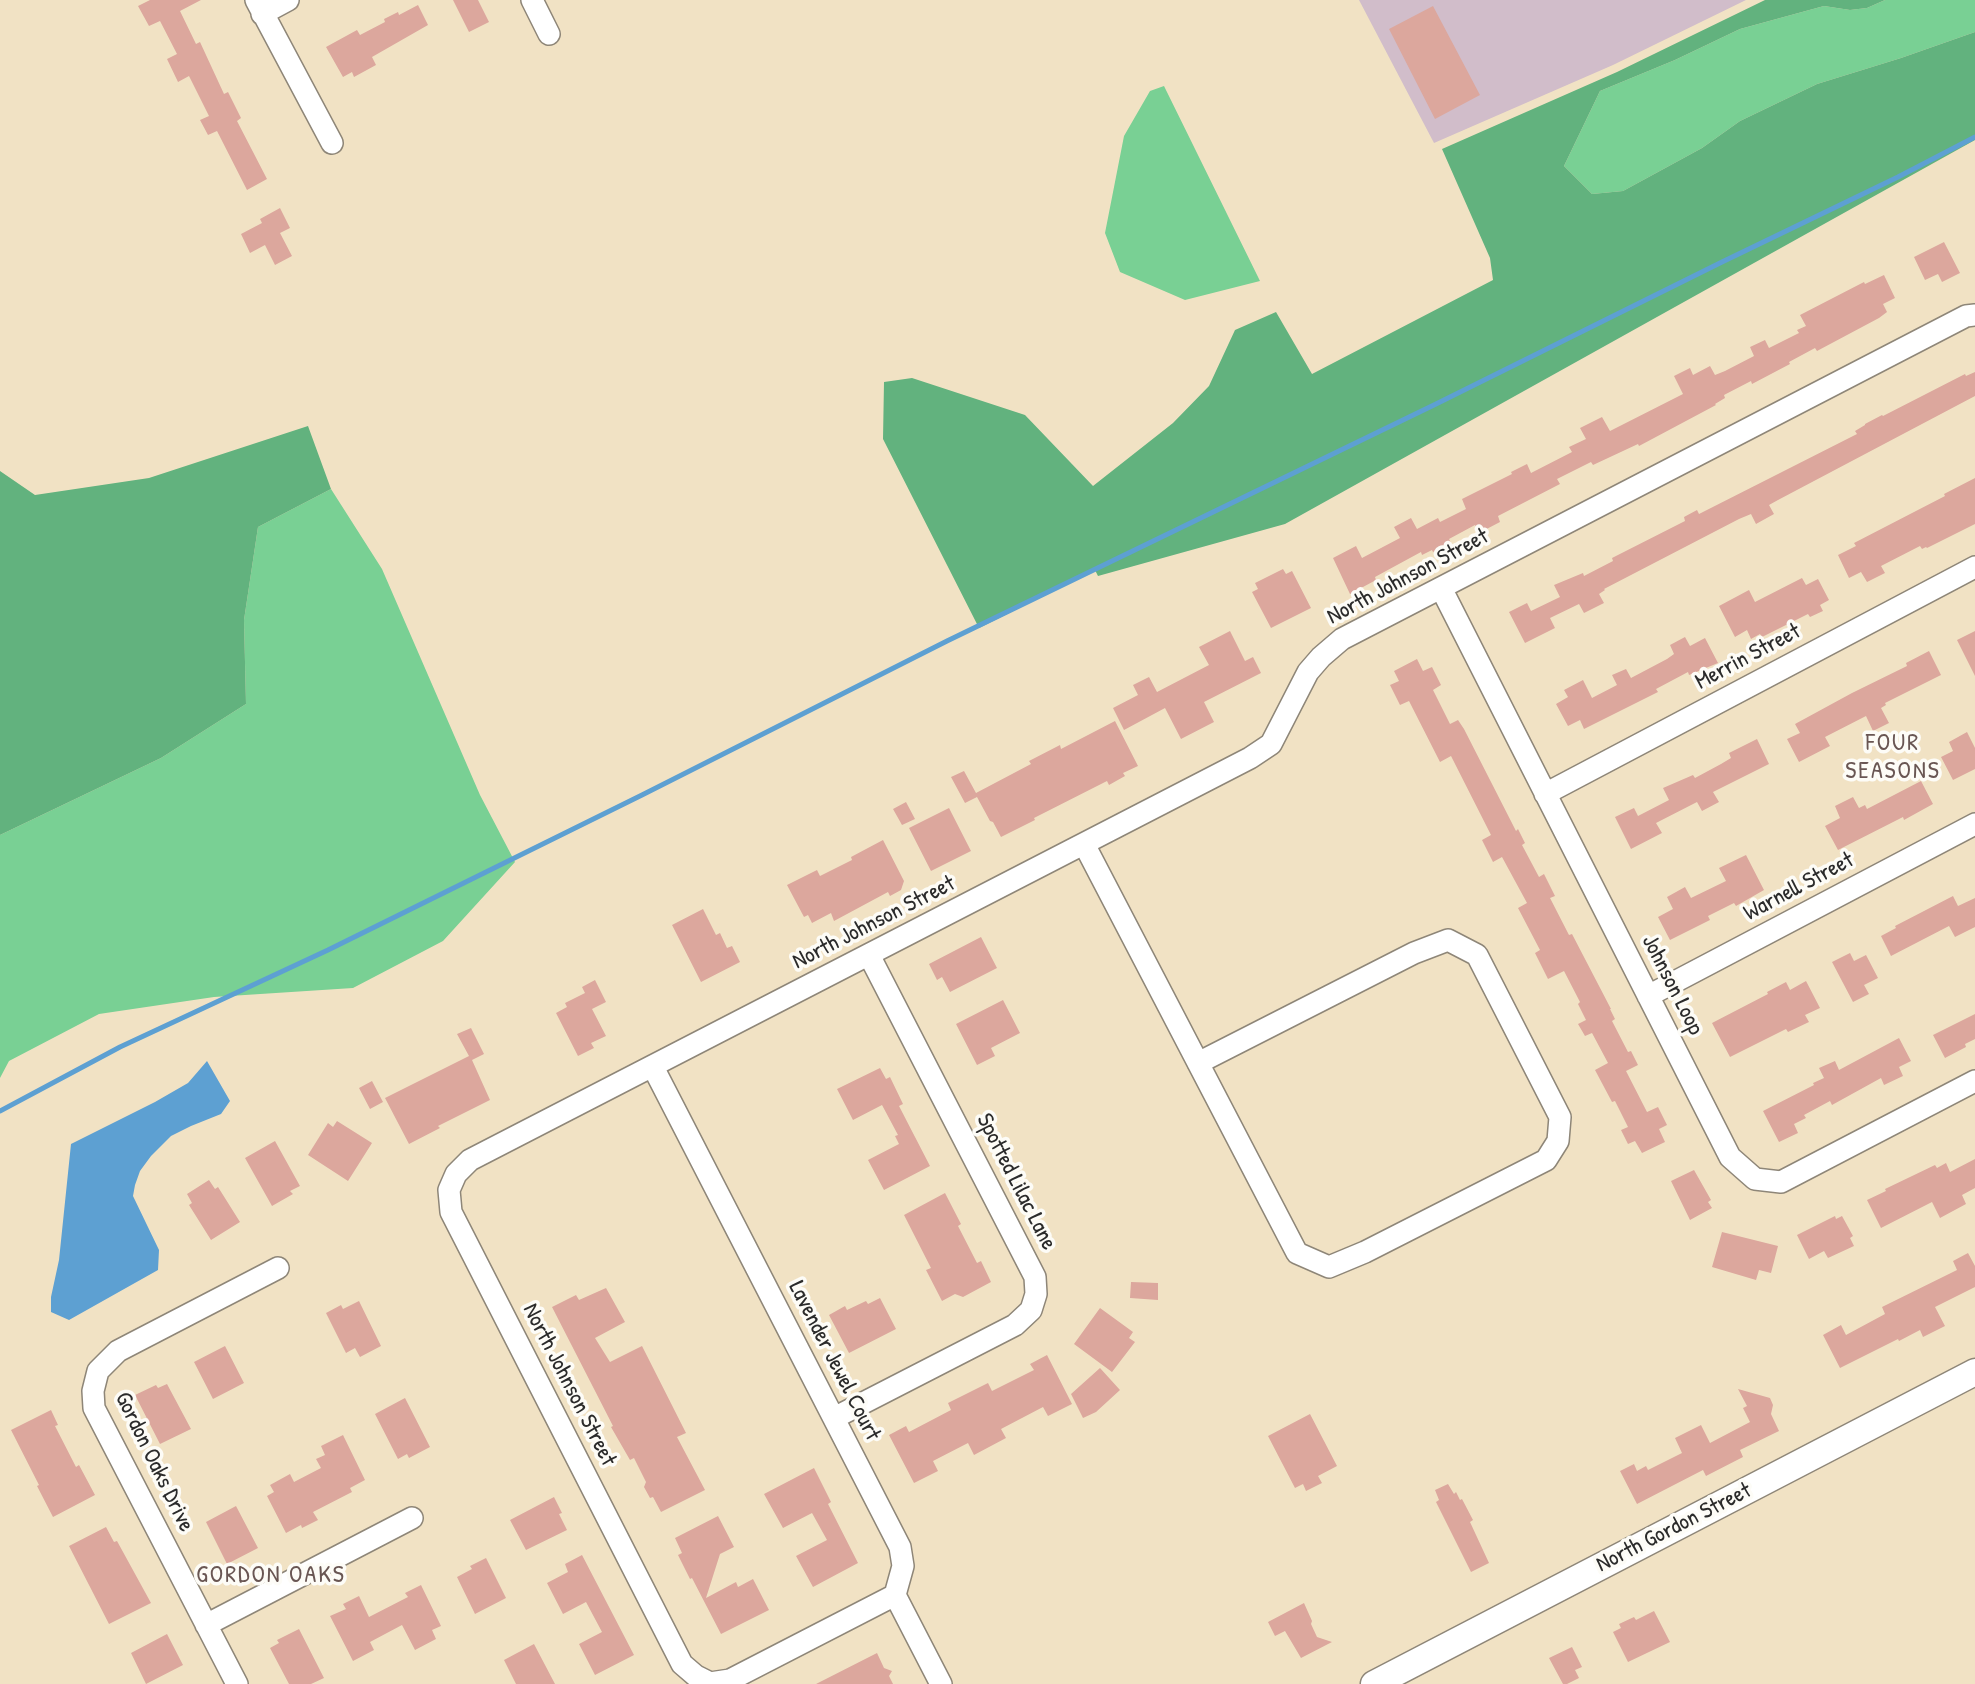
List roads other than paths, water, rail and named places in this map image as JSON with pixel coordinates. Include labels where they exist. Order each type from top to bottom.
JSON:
[{"type":"street","points":[[288,0],[259,7],[332,143]]},
{"type":"street","points":[[532,0],[549,34]]},
{"type":"street","name":"North Johnson Street","points":[[895,1595],[730,1680],[710,1682],[696,1676],[682,1664],[451,1212],[449,1190],[456,1174],[470,1160],[1250,758],[1271,744],[1308,671],[1342,639],[1966,316],[1975,315]]},
{"type":"street","name":"Merrin Street","points":[[1545,794],[1975,567]]},
{"type":"street","name":"Johnson Loop","points":[[1441,588],[1730,1157],[1755,1179],[1781,1182],[1975,1081]]},
{"type":"street","name":"Warnell Street","points":[[1648,996],[1975,824]]},
{"type":"street","points":[[1084,844],[1297,1254],[1329,1267],[1365,1252],[1546,1160],[1558,1141],[1560,1117],[1478,955],[1448,940],[1414,953],[1198,1063]]},
{"type":"street","name":"Spotted Lilac Lane","points":[[834,1418],[1015,1325],[1031,1310],[1036,1294],[1035,1277],[869,955]]},
{"type":"street","name":"Lavender Jewel Court","points":[[653,1067],[900,1547],[903,1566],[895,1595]]},
{"type":"street","name":"Gordon Oaks Drive","points":[[237,1684],[94,1408],[93,1391],[98,1371],[118,1351],[278,1268]]},
{"type":"street","name":"North Gordon Street","points":[[1374,1684],[1975,1372]]},
{"type":"street","points":[[206,1625],[412,1518]]},
{"type":"street","points":[[895,1595],[941,1684]]},
{"type":"water","points":[[207,1061],[230,1101],[221,1114],[171,1136],[151,1156],[140,1171],[135,1185],[133,1196],[159,1250],[158,1270],[69,1320],[51,1312],[71,1144],[188,1083]]},
{"type":"waterway","points":[[0,1111],[120,1047],[328,950],[947,641],[1436,404],[1975,137]]},
{"type":"district","name":"FOUR SEASONS","points":[[1893,758]]},
{"type":"district","name":"GORDON OAKS","points":[[271,1576]]}]
